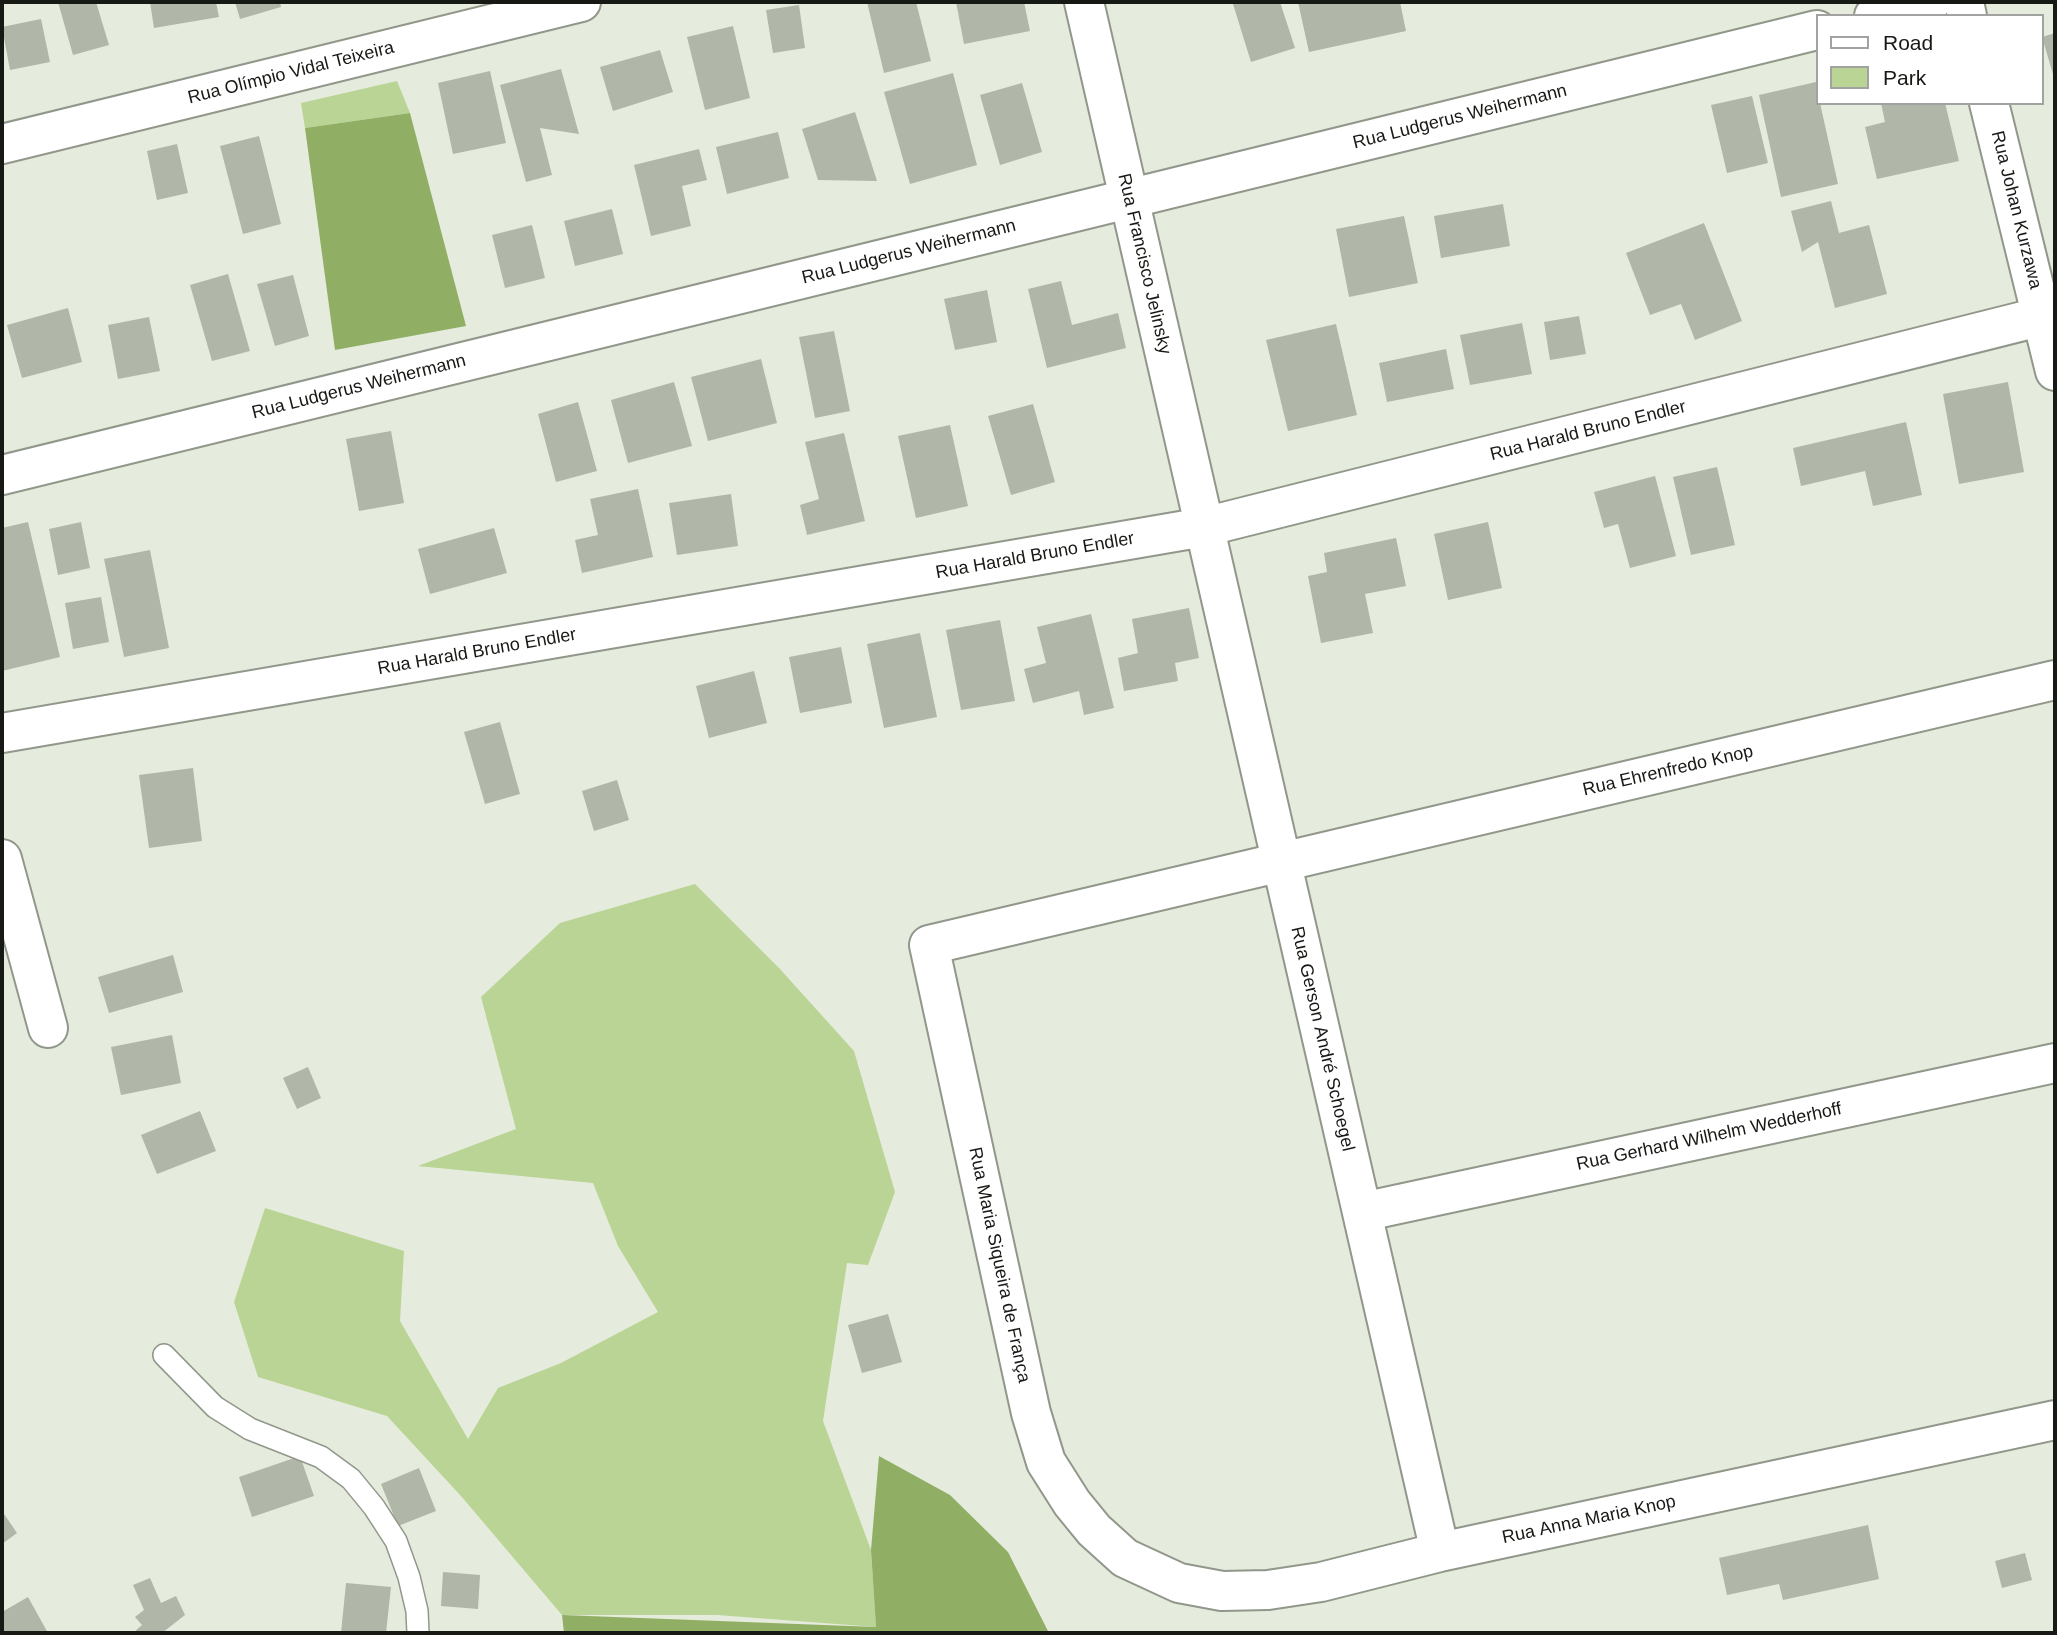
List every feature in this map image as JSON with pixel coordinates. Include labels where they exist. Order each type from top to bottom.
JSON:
[{"type":"street","name":"Rua Olímpio Vidal Teixeira","points":[[2,144],[581,2]]},
{"type":"street","name":"Rua Francisco Jelinsky","points":[[1084,2],[1204,527]]},
{"type":"street","points":[[1882,14],[1931,2]]},
{"type":"street","name":"Rua Ludgerus Weihermann","points":[[2,475],[1815,30]]},
{"type":"street","name":"Rua Johan Kurzawa","points":[[1990,105],[2049,314],[2055,371]]},
{"type":"street","name":"Rua Harald Bruno Endler","points":[[2,733],[1204,527],[2049,314]]},
{"type":"street","name":"Rua Gerson André Schoegel","points":[[1204,527],[1440,1552]]},
{"type":"street","name":"Rua Ehrenfredo Knop","points":[[929,945],[2055,680]]},
{"type":"street","points":[[2,859],[48,1028]]},
{"type":"street","name":"Rua Maria Siqueira de França","points":[[929,945],[1031,1413],[1046,1462],[1072,1503],[1094,1530],[1125,1558]]},
{"type":"street","name":"Rua Gerhard Wilhelm Wedderhoff","points":[[1362,1212],[2055,1063]]},
{"type":"street","name":"Rua Anna Maria Knop","points":[[1125,1558],[1179,1583],[1222,1591],[1268,1590],[1321,1582],[1440,1552],[2055,1420]]},
{"type":"lane","points":[[164,1355],[215,1407],[250,1429],[321,1457],[351,1479],[374,1507],[396,1541],[409,1577],[417,1611],[418,1633]]},
{"type":"green space","points":[[397,81],[410,113],[305,128],[301,103]]},
{"type":"green space","points":[[410,113],[466,326],[335,350],[305,128]]},
{"type":"green space","points":[[695,884],[779,968],[854,1051],[895,1192],[868,1265],[847,1263],[823,1421],[871,1550],[876,1627],[717,1615],[562,1615],[461,1496],[387,1416],[258,1377],[234,1302],[265,1208],[404,1251],[400,1321],[468,1439],[498,1388],[561,1363],[658,1312],[618,1246],[593,1183],[418,1166],[516,1129],[481,997],[560,923]]},
{"type":"green space","points":[[879,1456],[950,1495],[1008,1552],[1049,1633],[564,1633],[562,1615],[876,1627],[871,1550]]},
{"type":"building","points":[[58,2],[96,2],[109,45],[73,55]]},
{"type":"building","points":[[150,2],[216,2],[219,17],[154,28]]},
{"type":"building","points":[[235,2],[280,2],[281,7],[240,19]]},
{"type":"building","points":[[867,2],[916,2],[931,61],[884,73]]},
{"type":"building","points":[[956,2],[1024,2],[1030,31],[964,44]]},
{"type":"building","points":[[1280,2],[1295,48],[1251,62],[1233,4]]},
{"type":"building","points":[[1298,2],[1400,2],[1406,31],[1309,52]]},
{"type":"building","points":[[799,5],[805,48],[773,53],[766,10]]},
{"type":"building","points":[[41,19],[50,62],[10,70],[2,27]]},
{"type":"building","points":[[733,26],[750,98],[705,110],[687,37]]},
{"type":"building","points":[[2055,33],[2055,81],[2043,40],[2043,37]]},
{"type":"building","points":[[660,50],[673,92],[613,111],[600,67]]},
{"type":"building","points":[[561,69],[579,134],[540,128],[552,175],[526,182],[500,85]]},
{"type":"building","points":[[490,71],[506,143],[453,154],[438,83]]},
{"type":"building","points":[[953,73],[977,165],[910,184],[884,92]]},
{"type":"building","points":[[1815,82],[1815,105],[1820,105],[1838,184],[1781,197],[1759,95]]},
{"type":"building","points":[[1022,83],[1042,152],[1000,165],[980,95]]},
{"type":"building","points":[[1752,96],[1768,163],[1727,173],[1711,105]]},
{"type":"building","points":[[1881,105],[1945,105],[1959,161],[1877,179],[1865,127],[1885,122]]},
{"type":"building","points":[[855,112],[877,181],[818,180],[802,129]]},
{"type":"building","points":[[778,132],[789,178],[727,194],[716,147]]},
{"type":"building","points":[[259,136],[281,224],[243,234],[220,146]]},
{"type":"building","points":[[177,144],[188,193],[157,200],[147,151]]},
{"type":"building","points":[[699,149],[707,180],[682,186],[691,226],[651,236],[634,165]]},
{"type":"building","points":[[1831,201],[1839,233],[1869,225],[1887,294],[1835,308],[1818,242],[1802,252],[1791,211]]},
{"type":"building","points":[[1503,204],[1510,246],[1441,258],[1434,216]]},
{"type":"building","points":[[612,209],[623,254],[575,266],[564,221]]},
{"type":"building","points":[[1404,216],[1418,283],[1349,297],[1336,229]]},
{"type":"building","points":[[1704,223],[1742,321],[1695,340],[1681,304],[1650,315],[1626,253]]},
{"type":"building","points":[[532,225],[545,278],[505,288],[492,235]]},
{"type":"building","points":[[228,274],[250,351],[212,361],[190,285]]},
{"type":"building","points":[[293,275],[309,336],[275,346],[257,284]]},
{"type":"building","points":[[1061,281],[1072,325],[1118,313],[1126,348],[1047,368],[1028,289]]},
{"type":"building","points":[[987,290],[997,342],[955,350],[944,299]]},
{"type":"building","points":[[68,308],[82,362],[22,378],[7,325]]},
{"type":"building","points":[[1579,316],[1586,354],[1550,360],[1544,322]]},
{"type":"building","points":[[149,317],[160,371],[118,379],[108,325]]},
{"type":"building","points":[[1522,323],[1532,374],[1470,385],[1460,335]]},
{"type":"building","points":[[1336,324],[1357,415],[1288,431],[1266,340]]},
{"type":"building","points":[[834,331],[850,411],[815,418],[799,337]]},
{"type":"building","points":[[1446,349],[1454,389],[1387,402],[1379,363]]},
{"type":"building","points":[[761,359],[777,423],[708,441],[691,377]]},
{"type":"building","points":[[674,382],[692,446],[628,463],[611,400]]},
{"type":"building","points":[[2008,382],[2024,472],[1959,484],[1943,394]]},
{"type":"building","points":[[578,402],[597,471],[556,482],[538,414]]},
{"type":"building","points":[[1033,404],[1055,482],[1011,495],[988,416]]},
{"type":"building","points":[[1906,422],[1922,495],[1873,506],[1865,471],[1801,486],[1793,448]]},
{"type":"building","points":[[950,425],[968,506],[916,518],[898,436]]},
{"type":"building","points":[[391,431],[404,503],[359,511],[346,439]]},
{"type":"building","points":[[844,433],[865,521],[807,535],[800,505],[819,499],[805,442]]},
{"type":"building","points":[[1717,467],[1735,545],[1691,555],[1673,477]]},
{"type":"building","points":[[1655,476],[1676,556],[1630,568],[1618,524],[1604,528],[1594,492]]},
{"type":"building","points":[[638,489],[653,557],[582,573],[575,540],[598,535],[590,499]]},
{"type":"building","points":[[731,494],[738,546],[677,555],[669,503]]},
{"type":"building","points":[[28,522],[60,657],[2,671],[2,528]]},
{"type":"building","points":[[81,522],[90,568],[58,575],[49,529]]},
{"type":"building","points":[[1488,522],[1502,588],[1448,600],[1434,534]]},
{"type":"building","points":[[494,528],[507,573],[430,594],[418,549]]},
{"type":"building","points":[[1396,538],[1406,586],[1365,594],[1373,633],[1321,643],[1308,576],[1327,572],[1324,553]]},
{"type":"building","points":[[150,550],[169,648],[124,657],[104,559]]},
{"type":"building","points":[[101,597],[109,642],[73,649],[65,603]]},
{"type":"building","points":[[1189,608],[1199,658],[1175,663],[1178,681],[1124,691],[1118,658],[1138,653],[1132,619]]},
{"type":"building","points":[[1091,614],[1114,708],[1084,715],[1079,691],[1033,703],[1024,669],[1046,663],[1037,627]]},
{"type":"building","points":[[1000,620],[1015,701],[961,710],[946,630]]},
{"type":"building","points":[[920,633],[937,717],[884,728],[867,644]]},
{"type":"building","points":[[841,647],[852,703],[800,713],[789,657]]},
{"type":"building","points":[[754,671],[767,723],[709,738],[696,686]]},
{"type":"building","points":[[500,722],[520,794],[485,804],[464,732]]},
{"type":"building","points":[[193,768],[202,841],[149,848],[139,775]]},
{"type":"building","points":[[617,780],[629,820],[594,831],[582,791]]},
{"type":"building","points":[[173,955],[183,992],[109,1013],[98,977]]},
{"type":"building","points":[[172,1035],[181,1083],[121,1095],[111,1047]]},
{"type":"building","points":[[308,1067],[321,1098],[297,1109],[283,1078]]},
{"type":"building","points":[[200,1111],[216,1151],[157,1174],[141,1135]]},
{"type":"building","points":[[888,1314],[902,1362],[862,1373],[848,1325]]},
{"type":"building","points":[[300,1456],[314,1496],[252,1517],[239,1477]]},
{"type":"building","points":[[419,1468],[436,1511],[398,1526],[381,1484]]},
{"type":"building","points":[[2,1511],[17,1533],[2,1544]]},
{"type":"building","points":[[1868,1525],[1879,1579],[1783,1600],[1779,1584],[1727,1595],[1719,1558]]},
{"type":"building","points":[[2025,1553],[2032,1580],[2002,1588],[1995,1561]]},
{"type":"building","points":[[443,1572],[480,1575],[478,1609],[441,1606]]},
{"type":"building","points":[[150,1578],[161,1603],[176,1596],[185,1615],[162,1633],[133,1633],[142,1625],[135,1617],[144,1610],[133,1585]]},
{"type":"building","points":[[346,1583],[391,1587],[386,1633],[341,1633]]},
{"type":"building","points":[[28,1597],[48,1633],[2,1633],[2,1612]]}]
